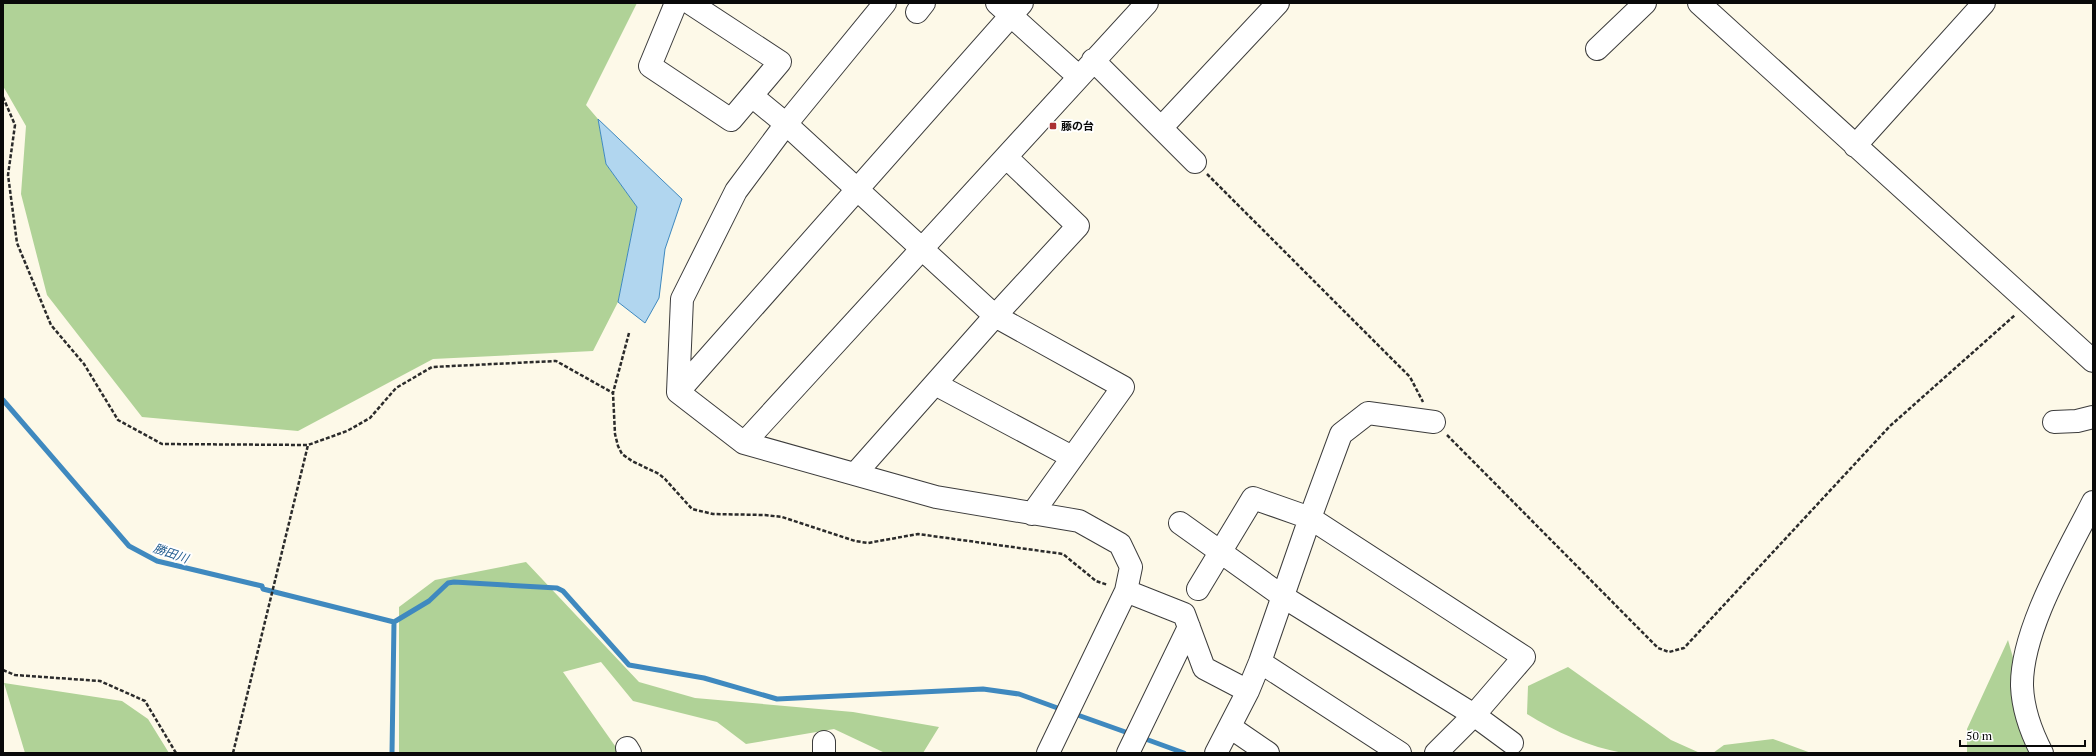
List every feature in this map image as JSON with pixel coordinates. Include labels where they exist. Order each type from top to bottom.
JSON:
[{"type":"street","points":[[676,3],[650,66],[731,120],[780,62],[690,3]]},
{"type":"street","points":[[678,392],[682,299],[736,191],[786,124],[885,3]]},
{"type":"street","points":[[744,443],[1093,60],[1147,3]]},
{"type":"street","points":[[1162,128],[1278,3]]},
{"type":"street","points":[[1596,49],[1645,3]]},
{"type":"street","points":[[1699,3],[2093,361]]},
{"type":"street","points":[[1855,146],[1984,3]]},
{"type":"street","points":[[678,392],[858,190],[1010,7],[1079,77]]},
{"type":"street","points":[[1093,60],[1195,162]]},
{"type":"street","points":[[752,96],[786,124],[995,316],[1123,387],[1032,514]]},
{"type":"street","points":[[855,474],[995,316],[1078,226],[1006,157]]},
{"type":"street","points":[[935,384],[1072,457]]},
{"type":"street","points":[[678,392],[744,443],[936,497],[1079,521],[1120,544],[1131,567],[1126,591],[1048,753]]},
{"type":"street","points":[[1216,753],[1248,691],[1260,662],[1282,596],[1341,434],[1368,413],[1434,422]]},
{"type":"street","points":[[2054,422],[2077,421],[2093,417]]},
{"type":"street","points":[[1198,590],[1253,498],[1310,518],[1524,657],[1474,715],[1436,753]]},
{"type":"street","points":[[2042,753],[2032,733],[2025,710],[2022,686],[2024,664],[2033,628],[2093,502]]},
{"type":"street","points":[[1180,523],[1282,596],[1474,715],[1512,743]]},
{"type":"street","points":[[1126,591],[1184,614],[1204,668],[1248,691]]},
{"type":"street","points":[[1128,753],[1189,627]]},
{"type":"street","points":[[1260,662],[1400,753]]},
{"type":"street","points":[[1230,727],[1268,753]]},
{"type":"path","points":[[3,97],[15,125],[8,175],[17,244],[51,325],[84,364],[118,420],[162,444],[308,445],[348,431],[370,418],[396,388],[432,367],[556,361],[613,393]]},
{"type":"path","points":[[1195,162],[1410,377],[1434,422],[1658,648],[1670,652],[1684,648],[1890,426],[2029,303]]},
{"type":"path","points":[[629,333],[613,393],[615,434],[622,454],[632,462],[659,474],[692,509],[713,514],[765,515],[782,517],[855,541],[868,543],[918,534],[1063,554],[1096,581],[1126,591]]},
{"type":"path","points":[[233,753],[308,445]]},
{"type":"path","points":[[3,670],[15,675],[100,681],[145,701],[176,753]]},
{"type":"green space","points":[[3,3],[637,3],[586,105],[598,119],[606,164],[637,207],[618,302],[593,351],[433,359],[298,431],[142,417],[47,295],[21,194],[26,126],[3,86]]},
{"type":"green space","points":[[526,562],[639,682],[695,698],[853,712],[939,727],[923,753],[885,753],[834,729],[746,744],[717,722],[633,701],[601,662],[563,672],[620,753],[399,753],[399,607],[435,580]]},
{"type":"green space","points":[[2008,640],[2040,753],[1967,753],[1967,729]]},
{"type":"green space","points":[[1568,667],[1671,740],[1700,753],[1623,753],[1598,747],[1573,738],[1549,727],[1527,714],[1528,686]]},
{"type":"green space","points":[[4,683],[122,701],[148,719],[169,753],[25,753]]},
{"type":"green space","points":[[1773,739],[1811,753],[1713,753],[1724,745]]},
{"type":"water","points":[[598,119],[682,199],[665,249],[659,298],[645,323],[618,302],[637,207],[606,164]]},
{"type":"waterway","name":"勝田川","points":[[3,400],[129,546],[157,561],[262,586],[263,589],[394,622]]},
{"type":"waterway","points":[[394,622],[429,601],[448,583],[454,582],[557,588],[563,591],[629,665],[704,678],[777,699],[983,689],[1019,694],[1063,710]]},
{"type":"waterway","points":[[392,753],[394,622]]},
{"type":"waterway","points":[[1072,713],[1131,734]]},
{"type":"waterway","points":[[1140,737],[1184,753]]},
{"type":"place","name":"藤の台","points":[[1053,126]]}]
